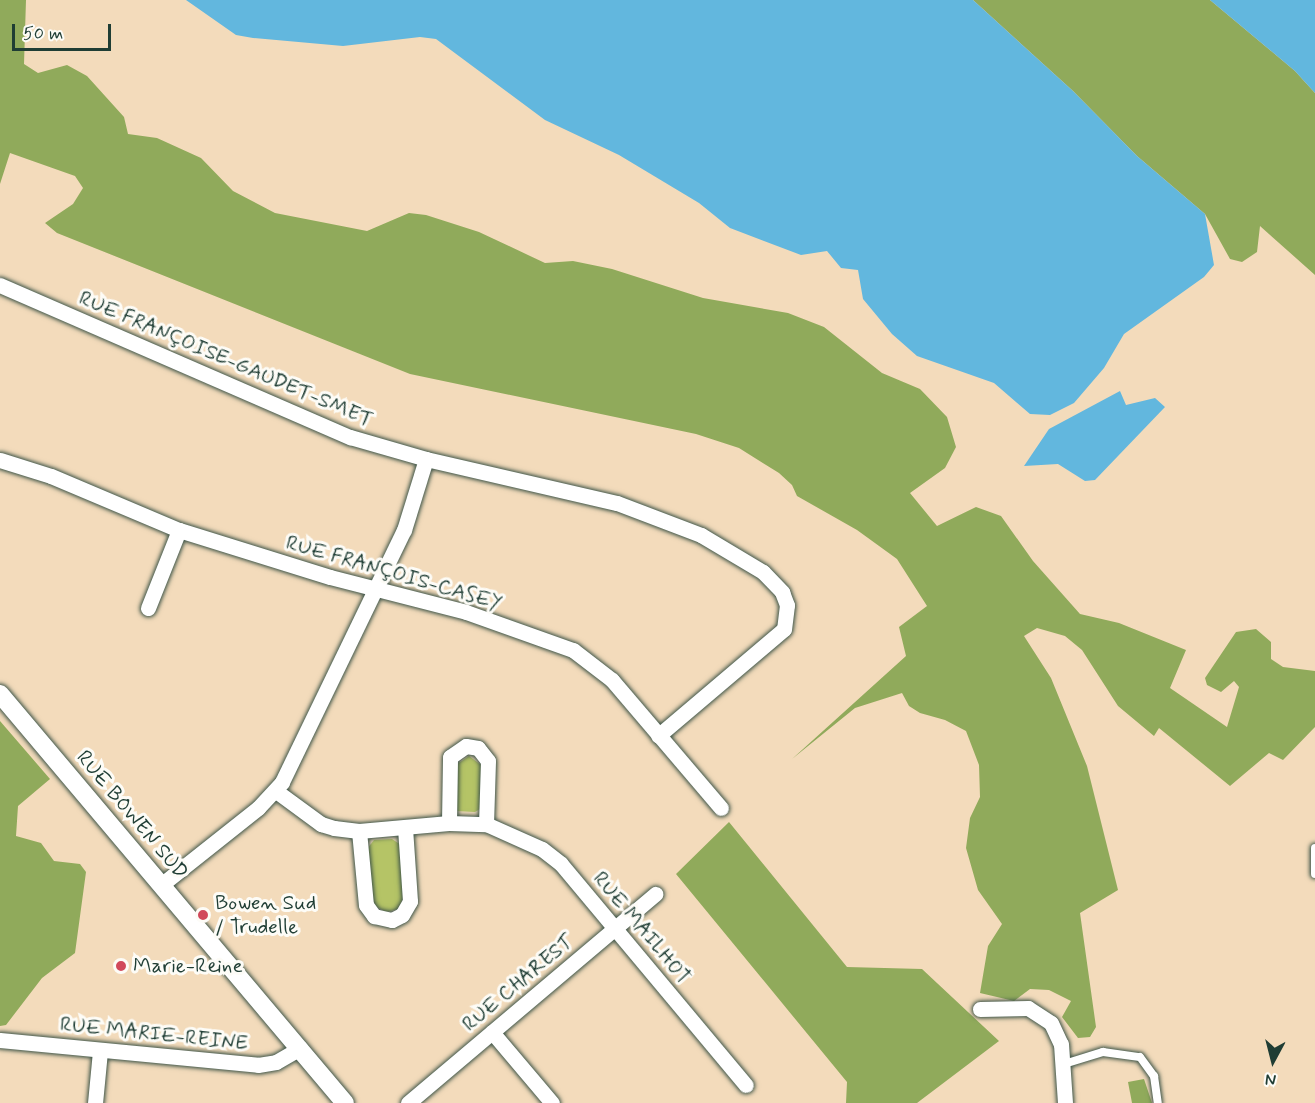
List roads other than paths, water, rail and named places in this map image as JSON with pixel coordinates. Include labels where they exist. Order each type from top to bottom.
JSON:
[{"type":"street","name":"RUE FRANÇOISE-GAUDET-SMET","points":[[0,285],[324,427],[426,459],[571,490],[648,513],[729,548],[776,584],[787,605],[784,628],[658,736]]},
{"type":"street","points":[[161,885],[276,791],[409,517],[426,459]]},
{"type":"street","name":"RUE FRANÇOIS-CASEY","points":[[0,460],[51,476],[178,530],[375,589],[466,612],[573,650],[612,680],[721,808]]},
{"type":"street","points":[[148,608],[178,530]]},
{"type":"street","name":"RUE BOWEN SUD","points":[[0,694],[345,1103]]},
{"type":"street","points":[[449,823],[450,757],[460,747],[472,746],[483,751],[488,761],[486,824]]},
{"type":"street","name":"RUE MAILHOT","points":[[276,791],[321,824],[359,831],[449,823],[486,824],[526,840],[561,864],[746,1085]]},
{"type":"street","points":[[359,831],[366,905],[374,916],[392,920],[402,915],[410,901],[405,827]]},
{"type":"street","name":"RUE CHAREST","points":[[408,1103],[655,894]]},
{"type":"street","points":[[980,1009],[1028,1008],[1040,1013],[1051,1023],[1061,1044],[1065,1103]]},
{"type":"street","points":[[492,1032],[552,1103]]},
{"type":"street","name":"RUE MARIE-REINE","points":[[0,1040],[258,1065],[276,1062],[300,1048]]},
{"type":"street","points":[[95,1103],[100,1051]]},
{"type":"lane","points":[[1315,848],[1315,874]]},
{"type":"lane","points":[[1064,1064],[1103,1052],[1140,1057],[1154,1076],[1158,1103]]},
{"type":"water","points":[[186,0],[973,0],[1073,91],[1137,156],[1205,214],[1214,265],[1204,277],[1124,334],[1104,368],[1074,403],[1050,415],[1030,414],[994,383],[917,356],[892,334],[863,299],[858,270],[841,268],[827,251],[801,255],[730,228],[699,203],[619,155],[545,120],[436,39],[420,37],[343,46],[253,38],[236,35]]},
{"type":"water","points":[[1210,0],[1315,0],[1315,93],[1295,71]]},
{"type":"water","points":[[1120,391],[1126,405],[1155,398],[1165,407],[1095,480],[1085,481],[1058,464],[1024,466],[1049,429]]},
{"type":"place","name":"Bowen Sud / Trudelle","points":[[203,915]]},
{"type":"place","name":"Marie-Reine","points":[[121,966]]}]
